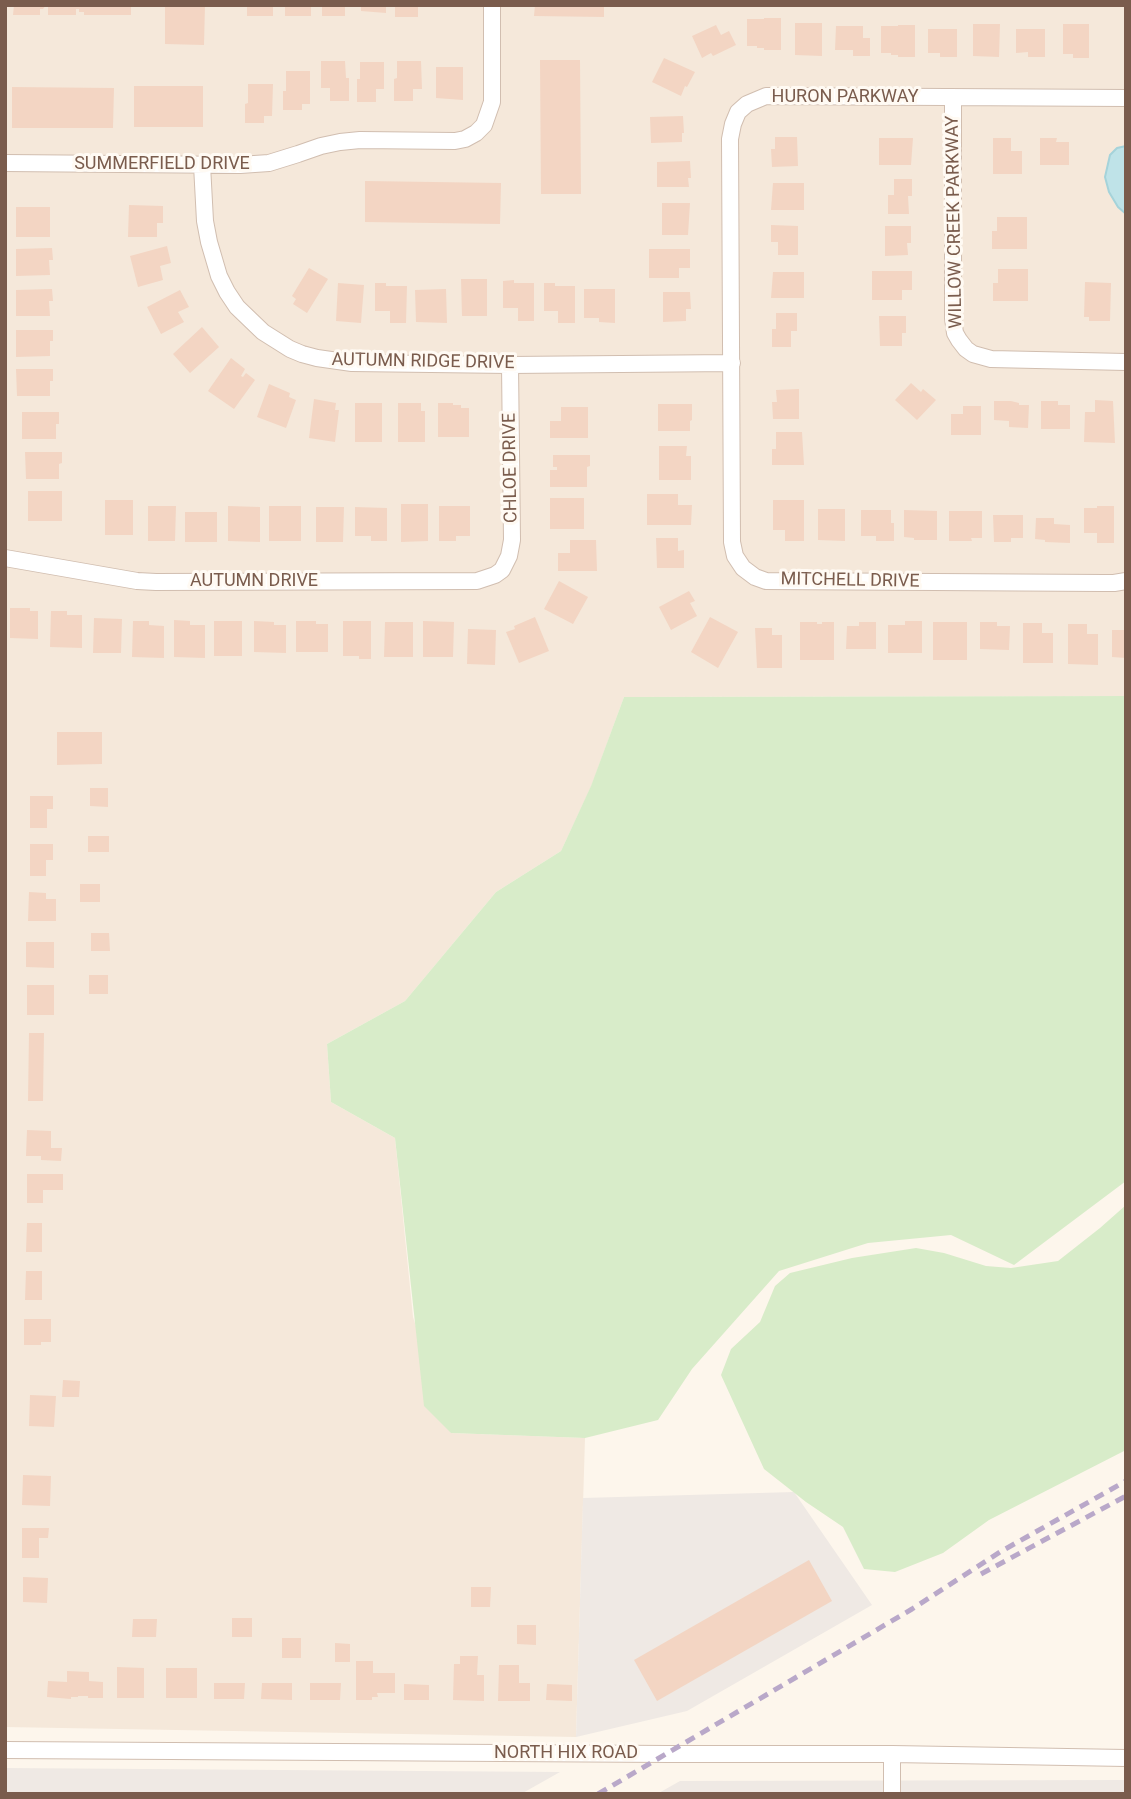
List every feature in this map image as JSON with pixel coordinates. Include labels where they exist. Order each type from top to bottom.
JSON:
[{"type":"street","name":"SUMMERFIELD DRIVE","points":[[5,163],[240,165],[269,163],[340,142],[465,139],[484,125],[492,102],[492,5]]},
{"type":"street","name":"HURON PARKWAY","points":[[732,363],[730,139],[738,112],[747,104],[766,96],[1126,98]]},
{"type":"street","name":"WILLOW CREEK PARKWAY","points":[[953,97],[953,318],[959,340],[974,354],[990,359],[1126,362]]},
{"type":"street","name":"AUTUMN RIDGE DRIVE","points":[[202,165],[205,221],[213,259],[227,292],[237,307],[263,332],[302,354],[335,362],[510,365],[732,363]]},
{"type":"street","name":"MITCHELL DRIVE","points":[[732,363],[732,542],[739,563],[755,577],[766,581],[1126,581]]},
{"type":"street","name":"CHLOE DRIVE","points":[[502,570],[509,556],[512,540],[510,365]]},
{"type":"street","name":"AUTUMN DRIVE","points":[[5,558],[156,582],[477,581],[502,570]]},
{"type":"street","name":"NORTH HIX ROAD","points":[[5,1749],[892,1754],[1126,1758]]},
{"type":"street","points":[[892,1754],[892,1794]]},
{"type":"shaded area","points":[[5,5],[1126,5],[1126,696],[624,697],[591,787],[561,851],[496,892],[405,1001],[327,1044],[331,1102],[395,1138],[413,1317],[451,1433],[585,1438],[576,1737],[5,1727]]},
{"type":"shaded area","points":[[794,1492],[872,1605],[687,1711],[576,1737],[583,1498]]},
{"type":"shaded area","points":[[5,1768],[560,1772],[521,1794],[5,1794]]},
{"type":"shaded area","points":[[1126,1780],[1126,1794],[657,1794],[680,1781]]},
{"type":"green space","points":[[1126,696],[1126,1181],[1014,1265],[951,1235],[868,1243],[779,1271],[692,1369],[658,1420],[585,1438],[451,1433],[424,1406],[395,1138],[331,1102],[327,1044],[405,1001],[496,892],[561,851],[591,786],[624,697]]},
{"type":"green space","points":[[1126,1205],[1126,1450],[989,1520],[943,1553],[895,1572],[864,1569],[843,1527],[764,1469],[721,1375],[731,1349],[760,1322],[775,1286],[790,1273],[852,1258],[916,1248],[944,1253],[986,1266],[1011,1268],[1058,1261]]},
{"type":"water","points":[[1126,146],[1126,214],[1109,192],[1105,177],[1110,155],[1117,148]]},
{"type":"building","points":[[14,5],[46,5],[40,9],[40,15],[13,15]]},
{"type":"building","points":[[48,5],[131,5],[131,15],[84,15],[84,12],[76,9],[76,15],[48,15]]},
{"type":"building","points":[[165,5],[205,5],[204,45],[165,44]]},
{"type":"building","points":[[247,5],[273,5],[273,16],[247,16]]},
{"type":"building","points":[[285,5],[311,5],[311,16],[285,16]]},
{"type":"building","points":[[322,5],[345,5],[345,16],[322,16]]},
{"type":"building","points":[[361,5],[386,5],[386,13],[361,11]]},
{"type":"building","points":[[395,5],[418,5],[418,17],[395,17]]},
{"type":"building","points":[[535,5],[604,5],[604,17],[534,16]]},
{"type":"building","points":[[781,18],[781,50],[747,46],[747,19]]},
{"type":"building","points":[[795,23],[822,23],[822,56],[795,55]]},
{"type":"building","points":[[973,24],[1000,24],[999,57],[973,56]]},
{"type":"building","points":[[1063,24],[1089,24],[1089,58],[1073,58],[1073,54],[1063,54]]},
{"type":"building","points":[[716,25],[721,35],[729,31],[736,45],[702,58],[692,36]]},
{"type":"building","points":[[915,25],[915,57],[881,53],[881,26]]},
{"type":"building","points":[[836,26],[863,26],[863,38],[870,38],[870,56],[853,56],[853,50],[835,50]]},
{"type":"building","points":[[928,29],[957,29],[957,57],[940,57],[940,53],[928,53]]},
{"type":"building","points":[[1016,29],[1045,29],[1045,57],[1028,57],[1028,52],[1016,53]]},
{"type":"building","points":[[664,58],[695,72],[681,96],[652,82]]},
{"type":"building","points":[[540,60],[580,60],[581,194],[541,194]]},
{"type":"building","points":[[321,61],[345,61],[346,78],[349,78],[349,101],[330,101],[330,88],[321,88]]},
{"type":"building","points":[[397,61],[421,61],[422,89],[413,89],[413,101],[394,101]]},
{"type":"building","points":[[360,62],[384,62],[384,89],[376,89],[376,102],[357,102]]},
{"type":"building","points":[[436,67],[463,67],[463,100],[436,98]]},
{"type":"building","points":[[286,71],[310,71],[310,104],[302,104],[302,110],[283,110]]},
{"type":"building","points":[[248,84],[273,84],[272,116],[264,116],[264,123],[245,123]]},
{"type":"building","points":[[134,86],[203,86],[203,127],[134,127]]},
{"type":"building","points":[[12,87],[114,88],[113,128],[12,128]]},
{"type":"building","points":[[683,116],[682,142],[651,143],[650,117]]},
{"type":"building","points":[[775,137],[797,137],[798,166],[772,167],[771,149],[775,149]]},
{"type":"building","points":[[879,138],[913,138],[911,165],[879,165]]},
{"type":"building","points":[[993,138],[1011,138],[1011,151],[1022,151],[1022,174],[993,174]]},
{"type":"building","points":[[1040,138],[1057,138],[1056,142],[1069,142],[1069,165],[1040,165]]},
{"type":"building","points":[[690,161],[689,187],[657,187],[657,162]]},
{"type":"building","points":[[894,179],[912,179],[912,196],[908,196],[909,214],[888,214],[888,195],[894,195]]},
{"type":"building","points":[[365,181],[501,183],[500,224],[365,222]]},
{"type":"building","points":[[773,183],[804,183],[804,210],[771,210]]},
{"type":"building","points":[[662,203],[690,203],[688,235],[662,235]]},
{"type":"building","points":[[129,205],[163,206],[163,223],[157,223],[157,237],[128,237]]},
{"type":"building","points":[[16,207],[50,207],[50,237],[16,237]]},
{"type":"building","points":[[997,217],[1027,217],[1027,249],[992,249],[992,231],[997,231]]},
{"type":"building","points":[[771,225],[798,226],[798,255],[778,255],[778,242],[771,242]]},
{"type":"building","points":[[885,226],[911,226],[911,243],[907,243],[908,255],[885,256]]},
{"type":"building","points":[[167,246],[171,263],[160,266],[163,280],[138,287],[130,256]]},
{"type":"building","points":[[52,248],[53,260],[49,260],[50,275],[16,276],[16,249]]},
{"type":"building","points":[[649,249],[690,249],[690,268],[679,268],[679,278],[649,278]]},
{"type":"building","points":[[309,268],[328,279],[307,313],[293,304],[296,299],[292,296]]},
{"type":"building","points":[[998,269],[1028,269],[1028,301],[993,301],[993,283],[998,283]]},
{"type":"building","points":[[872,271],[912,271],[912,290],[902,290],[902,300],[872,300]]},
{"type":"building","points":[[773,272],[804,272],[804,298],[771,298]]},
{"type":"building","points":[[461,279],[487,279],[487,316],[462,316]]},
{"type":"building","points":[[514,280],[514,283],[534,283],[534,321],[518,321],[518,308],[503,308],[503,281]]},
{"type":"building","points":[[1085,282],[1111,283],[1110,321],[1089,321],[1089,317],[1084,317]]},
{"type":"building","points":[[338,283],[364,285],[361,323],[336,321]]},
{"type":"building","points":[[375,283],[407,286],[406,323],[390,323],[390,311],[375,311]]},
{"type":"building","points":[[544,283],[575,286],[575,323],[558,323],[558,311],[544,311]]},
{"type":"building","points":[[52,289],[53,301],[49,301],[50,316],[16,316],[16,290]]},
{"type":"building","points":[[446,289],[447,323],[416,322],[415,290]]},
{"type":"building","points":[[584,289],[615,289],[615,323],[599,322],[599,318],[584,318]]},
{"type":"building","points":[[180,290],[189,307],[178,312],[184,322],[161,334],[147,307]]},
{"type":"building","points":[[663,292],[690,292],[691,309],[686,309],[686,321],[663,322]]},
{"type":"building","points":[[776,313],[797,313],[797,331],[791,331],[791,347],[772,347],[772,329],[776,329]]},
{"type":"building","points":[[879,316],[906,316],[906,333],[902,333],[902,346],[880,346]]},
{"type":"building","points":[[202,327],[219,347],[190,373],[173,354]]},
{"type":"building","points":[[16,330],[53,330],[50,356],[16,357]]},
{"type":"building","points":[[231,358],[245,369],[241,376],[246,373],[255,380],[234,409],[208,391]]},
{"type":"building","points":[[16,369],[53,369],[50,396],[17,396]]},
{"type":"building","points":[[911,383],[936,400],[917,420],[895,400]]},
{"type":"building","points":[[269,384],[290,393],[289,397],[296,400],[286,428],[257,417]]},
{"type":"building","points":[[799,389],[799,419],[773,419],[772,402],[777,402],[776,390]]},
{"type":"building","points":[[314,399],[336,403],[335,410],[339,410],[335,442],[309,438]]},
{"type":"building","points":[[1095,400],[1113,401],[1115,443],[1084,442],[1085,412],[1095,412]]},
{"type":"building","points":[[994,401],[1029,405],[1028,428],[1009,427],[1009,421],[994,420]]},
{"type":"building","points":[[1041,401],[1058,401],[1058,405],[1070,405],[1070,429],[1041,429]]},
{"type":"building","points":[[355,403],[382,403],[382,442],[355,442]]},
{"type":"building","points":[[398,403],[421,403],[421,411],[425,411],[425,442],[398,442]]},
{"type":"building","points":[[438,403],[453,403],[461,405],[461,408],[469,408],[469,437],[438,437]]},
{"type":"building","points":[[658,404],[692,404],[690,431],[658,431]]},
{"type":"building","points":[[963,406],[981,406],[981,435],[951,435],[951,414],[963,414]]},
{"type":"building","points":[[561,407],[588,407],[588,438],[550,438],[550,421],[561,421]]},
{"type":"building","points":[[22,412],[59,412],[56,439],[22,439]]},
{"type":"building","points":[[776,432],[802,432],[804,465],[772,465]]},
{"type":"building","points":[[659,446],[687,446],[686,456],[691,456],[691,480],[659,480]]},
{"type":"building","points":[[25,452],[62,452],[59,479],[26,479]]},
{"type":"building","points":[[553,455],[590,455],[587,487],[550,487],[550,470],[557,470],[557,467],[553,467]]},
{"type":"building","points":[[28,491],[62,491],[62,521],[28,521]]},
{"type":"building","points":[[647,494],[678,494],[678,505],[692,505],[691,525],[647,525]]},
{"type":"building","points":[[550,498],[584,498],[584,529],[550,529]]},
{"type":"building","points":[[105,500],[133,500],[133,535],[105,535]]},
{"type":"building","points":[[773,500],[804,500],[804,541],[785,541],[785,530],[773,530]]},
{"type":"building","points":[[401,504],[428,504],[428,541],[401,542]]},
{"type":"building","points":[[148,506],[176,506],[175,541],[148,541]]},
{"type":"building","points":[[228,506],[260,507],[260,542],[228,541]]},
{"type":"building","points":[[269,506],[301,506],[301,541],[269,541]]},
{"type":"building","points":[[439,506],[470,506],[470,536],[456,536],[456,541],[439,541]]},
{"type":"building","points":[[1114,506],[1114,543],[1097,543],[1097,533],[1084,533],[1084,508]]},
{"type":"building","points":[[316,507],[344,507],[343,542],[316,542]]},
{"type":"building","points":[[355,507],[387,508],[387,541],[371,541],[371,536],[355,536]]},
{"type":"building","points":[[818,509],[845,509],[845,541],[818,540]]},
{"type":"building","points":[[861,510],[891,510],[894,541],[876,541],[876,536],[861,536]]},
{"type":"building","points":[[904,510],[937,511],[937,540],[904,537]]},
{"type":"building","points":[[949,511],[982,511],[982,538],[949,541]]},
{"type":"building","points":[[185,512],[217,512],[217,542],[185,542]]},
{"type":"building","points":[[993,515],[1023,515],[1023,538],[1011,538],[1011,542],[994,542]]},
{"type":"building","points":[[1036,518],[1054,518],[1054,524],[1070,525],[1070,543],[1035,539]]},
{"type":"building","points":[[656,538],[678,538],[678,551],[684,550],[684,568],[657,568]]},
{"type":"building","points":[[570,540],[596,540],[597,571],[558,571],[558,553],[570,553]]},
{"type":"building","points":[[559,581],[588,597],[573,624],[544,609]]},
{"type":"building","points":[[689,591],[695,601],[690,603],[697,616],[671,630],[659,607]]},
{"type":"building","points":[[10,608],[30,608],[30,611],[38,611],[38,639],[10,638]]},
{"type":"building","points":[[51,611],[82,615],[82,648],[50,647]]},
{"type":"building","points":[[535,617],[549,651],[519,663],[506,632]]},
{"type":"building","points":[[710,617],[738,632],[718,668],[691,652]]},
{"type":"building","points":[[94,618],[122,619],[121,653],[93,653]]},
{"type":"building","points":[[174,620],[190,621],[190,625],[205,625],[205,658],[174,657]]},
{"type":"building","points":[[133,621],[149,621],[149,625],[164,626],[164,658],[132,657]]},
{"type":"building","points":[[214,621],[242,621],[242,656],[214,656]]},
{"type":"building","points":[[254,621],[286,625],[286,653],[254,652]]},
{"type":"building","points":[[296,621],[328,624],[328,652],[296,652]]},
{"type":"building","points":[[343,621],[371,621],[371,659],[343,656]]},
{"type":"building","points":[[423,621],[454,622],[453,657],[423,657]]},
{"type":"building","points":[[905,621],[922,621],[922,653],[888,653],[888,625],[905,625]]},
{"type":"building","points":[[385,622],[413,622],[413,657],[384,657]]},
{"type":"building","points":[[800,622],[834,622],[834,660],[800,660]]},
{"type":"building","points":[[859,622],[876,622],[876,649],[846,649],[847,626],[859,626]]},
{"type":"building","points":[[933,622],[967,622],[967,660],[933,660]]},
{"type":"building","points":[[980,622],[997,622],[997,626],[1010,626],[1009,650],[980,649]]},
{"type":"building","points":[[1023,623],[1042,623],[1042,633],[1053,633],[1053,663],[1023,663]]},
{"type":"building","points":[[1068,624],[1087,624],[1087,634],[1098,634],[1098,665],[1068,664]]},
{"type":"building","points":[[755,628],[772,628],[772,635],[782,635],[782,668],[757,668]]},
{"type":"building","points":[[468,629],[496,630],[495,665],[467,664]]},
{"type":"building","points":[[1112,630],[1126,630],[1126,658],[1112,657]]},
{"type":"building","points":[[57,732],[102,732],[102,764],[57,765]]},
{"type":"building","points":[[90,788],[108,788],[108,807],[90,806]]},
{"type":"building","points":[[30,796],[53,796],[53,809],[47,809],[47,828],[30,828]]},
{"type":"building","points":[[88,836],[109,836],[109,852],[88,852]]},
{"type":"building","points":[[30,844],[53,844],[53,860],[46,860],[46,876],[30,876]]},
{"type":"building","points":[[80,884],[100,884],[100,902],[80,902]]},
{"type":"building","points":[[29,892],[46,893],[46,899],[56,899],[56,921],[28,921]]},
{"type":"building","points":[[91,933],[109,933],[110,951],[91,951]]},
{"type":"building","points":[[26,942],[54,942],[54,968],[26,967]]},
{"type":"building","points":[[89,975],[108,975],[108,994],[89,994]]},
{"type":"building","points":[[27,985],[54,985],[54,1015],[27,1015]]},
{"type":"building","points":[[29,1033],[44,1033],[43,1101],[28,1101]]},
{"type":"building","points":[[27,1130],[51,1131],[51,1148],[62,1148],[61,1161],[41,1160],[41,1156],[26,1156]]},
{"type":"building","points":[[27,1174],[63,1174],[63,1190],[43,1190],[43,1203],[27,1203]]},
{"type":"building","points":[[27,1223],[42,1223],[42,1252],[26,1252]]},
{"type":"building","points":[[26,1271],[42,1271],[42,1300],[25,1300]]},
{"type":"building","points":[[24,1319],[51,1319],[51,1342],[24,1345]]},
{"type":"building","points":[[63,1380],[80,1381],[79,1397],[62,1397]]},
{"type":"building","points":[[30,1395],[56,1396],[54,1427],[29,1426]]},
{"type":"building","points":[[23,1475],[51,1476],[50,1506],[22,1505]]},
{"type":"building","points":[[22,1528],[49,1528],[48,1538],[39,1538],[39,1558],[22,1558]]},
{"type":"building","points":[[809,1560],[832,1601],[657,1701],[634,1660]]},
{"type":"building","points":[[23,1577],[48,1578],[47,1603],[23,1602]]},
{"type":"building","points":[[471,1587],[491,1587],[490,1607],[471,1607]]},
{"type":"building","points":[[232,1618],[252,1618],[252,1637],[232,1637]]},
{"type":"building","points":[[133,1619],[157,1619],[156,1637],[132,1637]]},
{"type":"building","points":[[517,1625],[536,1625],[536,1645],[517,1644]]},
{"type":"building","points":[[282,1638],[301,1638],[301,1658],[282,1658]]},
{"type":"building","points":[[335,1643],[350,1644],[350,1662],[335,1662]]},
{"type":"building","points":[[460,1656],[478,1656],[477,1675],[484,1675],[484,1701],[453,1700],[454,1664],[460,1664]]},
{"type":"building","points":[[356,1661],[373,1661],[373,1673],[395,1673],[395,1693],[377,1693],[378,1697],[372,1697],[372,1700],[356,1700]]},
{"type":"building","points":[[499,1665],[519,1665],[519,1683],[530,1683],[530,1701],[498,1701]]},
{"type":"building","points":[[117,1667],[144,1668],[144,1698],[117,1698]]},
{"type":"building","points":[[166,1668],[197,1668],[197,1698],[166,1698]]},
{"type":"building","points":[[67,1671],[89,1672],[89,1681],[103,1682],[103,1698],[47,1697],[48,1681],[67,1682]]},
{"type":"building","points":[[214,1683],[245,1683],[244,1699],[214,1699]]},
{"type":"building","points":[[262,1683],[292,1683],[292,1700],[261,1699]]},
{"type":"building","points":[[310,1683],[341,1683],[340,1700],[310,1700]]},
{"type":"building","points":[[404,1684],[429,1685],[429,1700],[404,1700]]},
{"type":"building","points":[[547,1684],[572,1685],[572,1701],[546,1700]]},
{"type":"railway","points":[[598,1794],[912,1609],[1000,1552],[1126,1481]]},
{"type":"railway","points":[[981,1574],[1126,1496]]}]
